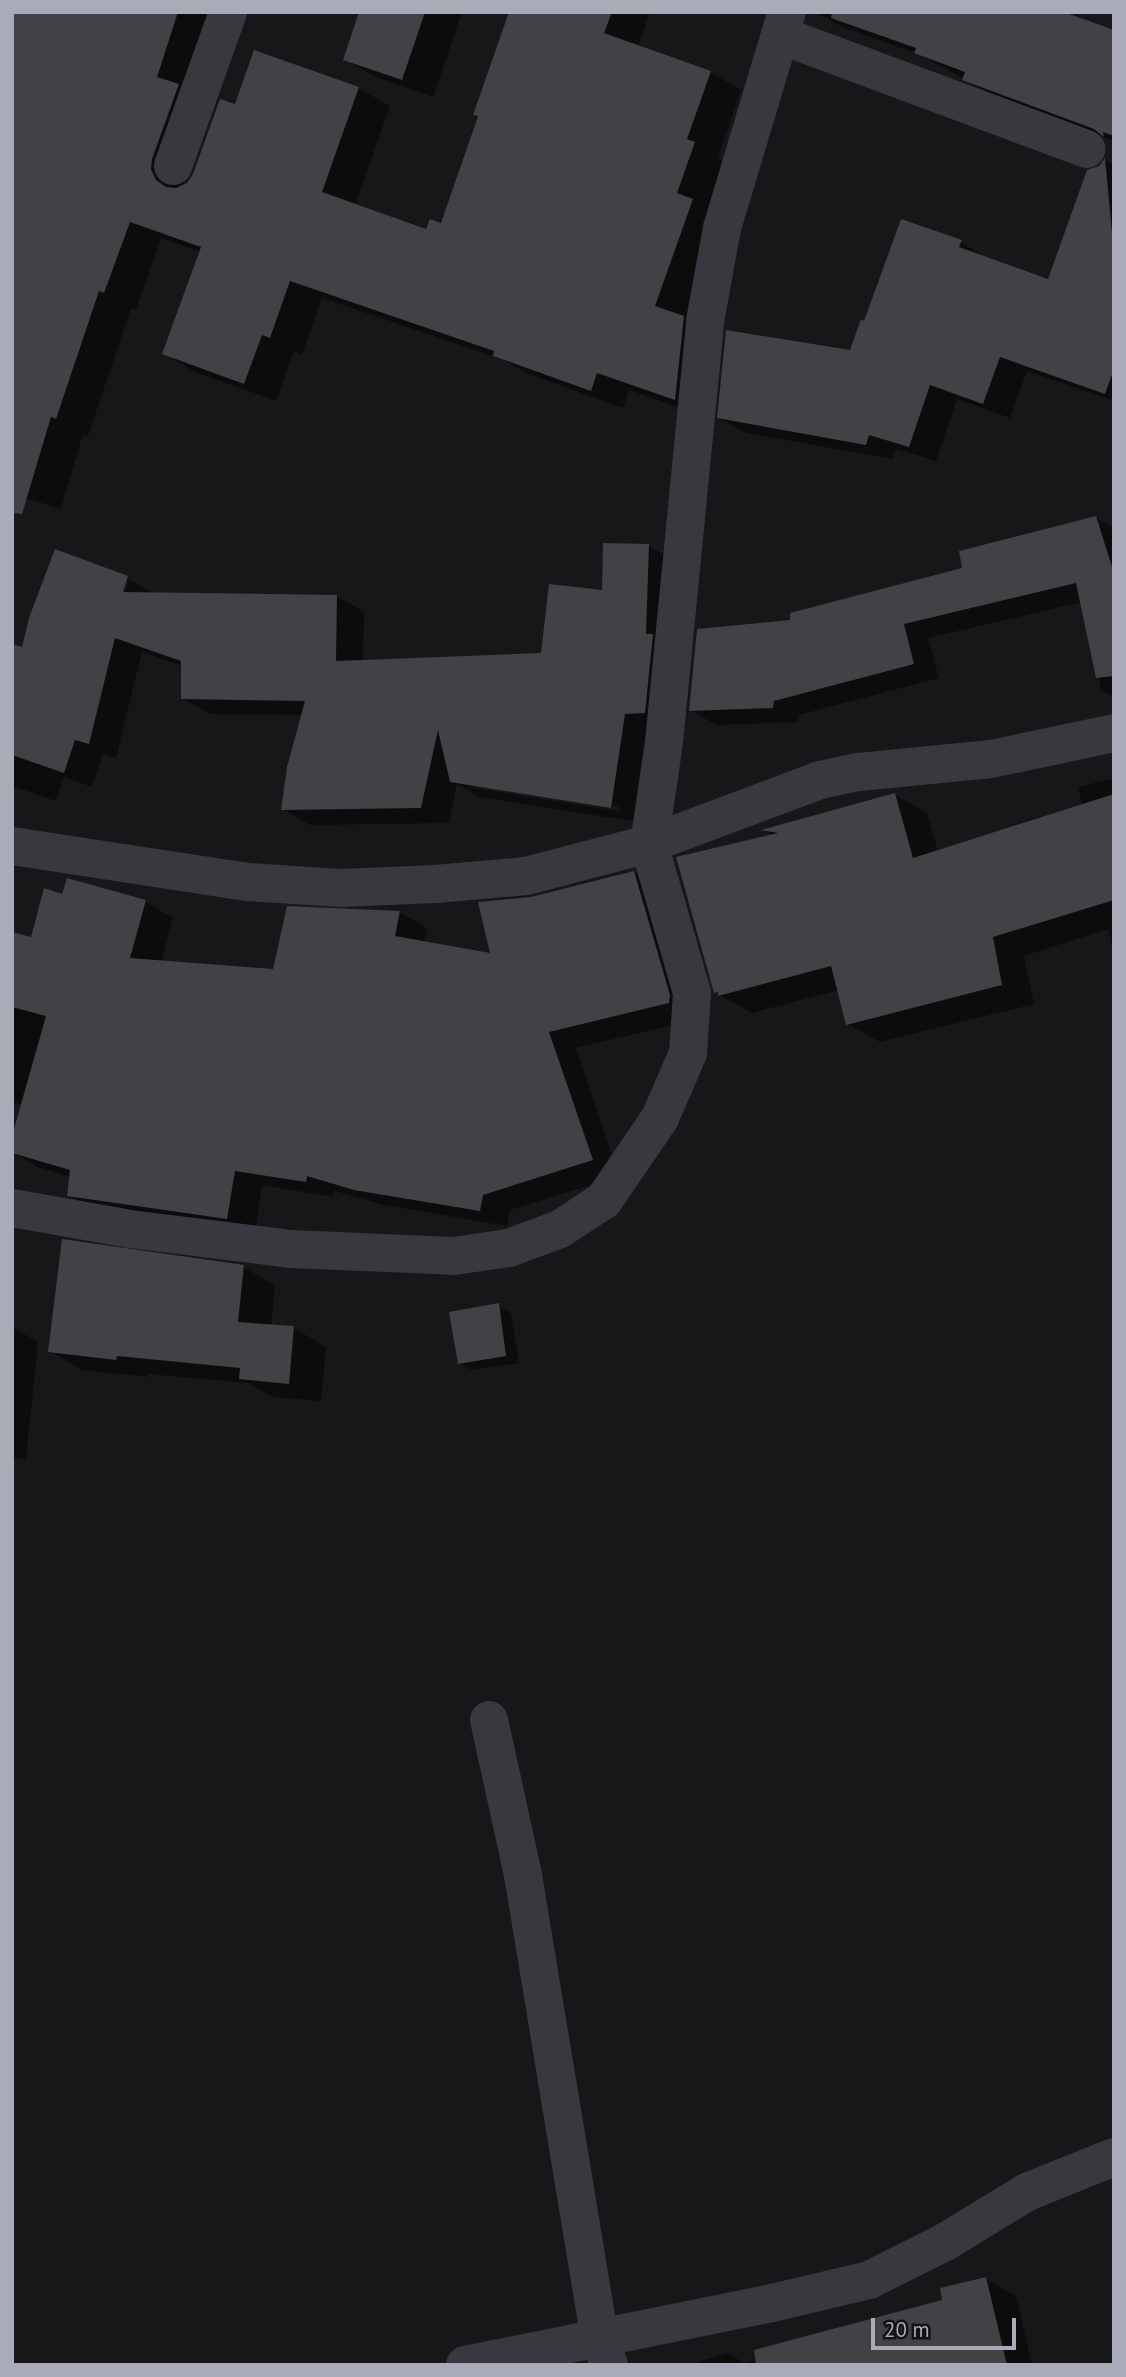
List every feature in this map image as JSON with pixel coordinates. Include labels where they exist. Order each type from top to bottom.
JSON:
[{"type":"street","points":[[173,166],[228,12]]},
{"type":"street","points":[[12,1208],[130,1229],[290,1249],[454,1256],[509,1248],[560,1229],[604,1200],[660,1118],[688,1053],[692,993],[649,844],[664,742],[705,321],[722,228],[783,24],[1086,149]]},
{"type":"street","points":[[12,846],[247,882],[341,888],[436,884],[526,876],[649,844],[820,780],[859,772],[991,759],[1114,733]]},
{"type":"street","points":[[489,1720],[523,1875],[605,2352]]},
{"type":"street","points":[[465,2365],[605,2352],[869,2280],[946,2242],[1027,2192],[1114,2157]]},
{"type":"building","points":[[12,12],[178,12],[157,77],[179,84],[152,159],[151,169],[156,180],[166,187],[176,188],[187,183],[193,174],[220,99],[235,104],[254,50],[359,87],[322,192],[426,229],[430,219],[441,223],[478,116],[473,115],[509,12],[612,12],[604,33],[711,71],[687,139],[695,142],[677,193],[693,199],[655,306],[684,316],[675,400],[597,373],[591,391],[493,356],[494,351],[290,281],[270,338],[262,335],[244,384],[162,354],[201,247],[130,222],[104,293],[99,291],[56,419],[51,417],[22,514],[12,513]]},
{"type":"building","points":[[359,12],[425,12],[402,80],[343,60]]},
{"type":"building","points":[[832,12],[1064,12],[1114,30],[1114,136],[1103,132],[1104,137],[1094,129],[962,80],[965,72],[914,53],[916,48],[831,18]]},
{"type":"building","points":[[1105,158],[1114,254],[1114,369],[1105,394],[1000,357],[983,404],[930,385],[909,447],[869,435],[866,445],[717,418],[726,330],[850,350],[861,319],[864,321],[901,219],[962,240],[959,247],[1048,279],[1087,170],[1099,166]]},
{"type":"building","points":[[1096,516],[1114,573],[1114,676],[1096,678],[1076,583],[904,624],[914,664],[774,701],[773,708],[689,711],[697,629],[790,620],[790,613],[962,568],[959,551]]},
{"type":"building","points":[[603,543],[649,544],[646,634],[653,634],[645,713],[625,714],[611,808],[450,782],[438,730],[421,808],[281,810],[287,767],[305,701],[181,699],[181,661],[115,638],[89,744],[75,740],[64,773],[12,755],[12,644],[22,647],[29,618],[55,549],[128,576],[123,592],[337,595],[336,661],[541,653],[549,584],[602,590]]},
{"type":"building","points":[[895,793],[913,858],[1114,794],[1114,900],[993,937],[1002,985],[846,1025],[831,966],[718,996],[718,992],[714,993],[676,857],[778,833],[761,830]]},
{"type":"building","points":[[634,871],[670,995],[669,1003],[549,1032],[593,1160],[483,1195],[480,1211],[354,1190],[307,1176],[306,1182],[235,1171],[227,1219],[67,1196],[70,1170],[12,1153],[12,1136],[46,1016],[12,1007],[12,932],[31,937],[44,888],[62,894],[67,878],[146,900],[130,958],[273,969],[287,906],[400,911],[395,936],[490,953],[478,902],[531,897]]},
{"type":"building","points":[[62,1239],[244,1265],[238,1322],[294,1326],[289,1384],[239,1379],[240,1368],[117,1356],[116,1360],[48,1352]]},
{"type":"building","points":[[499,1303],[506,1356],[458,1364],[449,1312]]},
{"type":"building","points":[[986,2277],[1007,2365],[756,2365],[754,2350],[942,2300],[940,2288]]}]
